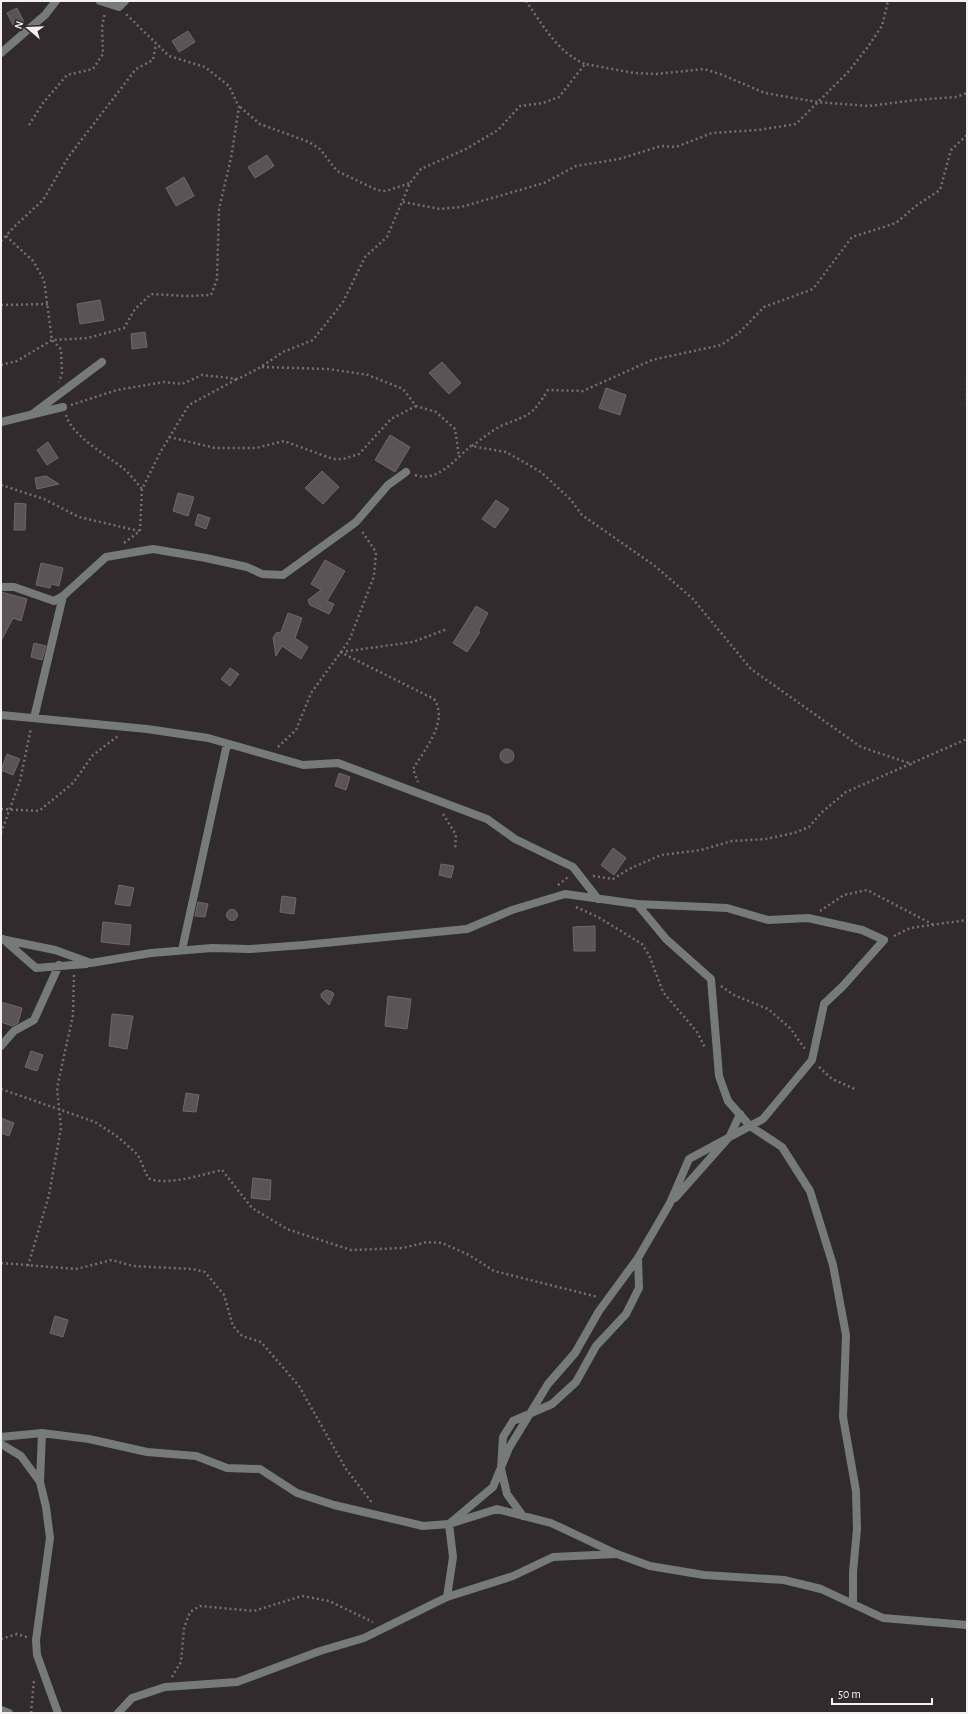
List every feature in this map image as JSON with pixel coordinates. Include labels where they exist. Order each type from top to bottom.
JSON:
[{"type":"street","points":[[1,53],[45,15],[56,1]]},
{"type":"street","points":[[103,3],[122,4]]},
{"type":"street","points":[[34,413],[53,397],[74,384],[102,362]]},
{"type":"street","points":[[1,422],[63,407]]},
{"type":"street","points":[[1,587],[14,588],[54,601],[63,596],[106,557],[153,549],[206,558],[247,568],[262,574],[283,575],[356,522],[388,485],[406,472]]},
{"type":"street","points":[[34,718],[63,596]]},
{"type":"street","points":[[1,715],[127,727],[208,738],[303,765],[338,763],[488,819],[515,839],[573,867],[598,899]]},
{"type":"street","points":[[182,950],[227,744]]},
{"type":"street","points":[[2,939],[36,968],[91,963],[151,953],[182,950],[304,945],[409,933],[467,929],[544,899],[566,894],[637,904],[727,908],[768,920],[808,918],[862,930],[884,940],[843,986],[824,1004],[812,1060],[763,1119],[689,1159],[670,1203],[638,1258],[599,1311],[575,1353],[548,1384],[509,1448],[493,1487],[449,1524]]},
{"type":"street","points":[[637,904],[666,939],[711,979],[719,1076],[728,1101],[750,1126],[782,1147],[810,1191],[833,1265],[846,1335],[843,1417],[856,1491],[858,1529],[853,1572],[853,1603]]},
{"type":"street","points":[[2,939],[55,950],[91,963]]},
{"type":"street","points":[[1,1046],[14,1031],[34,1020],[59,965]]},
{"type":"street","points":[[670,1203],[730,1136],[740,1114]]},
{"type":"street","points":[[529,1415],[552,1404],[576,1382],[596,1346],[626,1314],[639,1288],[638,1258]]},
{"type":"street","points":[[1,1437],[42,1433],[89,1440],[147,1452],[196,1456],[227,1468],[260,1470],[297,1493],[334,1505],[423,1526],[449,1524],[497,1509],[551,1523],[617,1554],[650,1566],[704,1575],[784,1580],[821,1589],[884,1618],[967,1626]]},
{"type":"street","points":[[42,1433],[40,1482],[46,1507],[50,1538],[36,1640],[37,1655],[58,1713]]},
{"type":"street","points":[[1,1444],[21,1456],[40,1482]]},
{"type":"street","points":[[500,1469],[507,1494],[523,1516]]},
{"type":"street","points":[[447,1597],[454,1557],[449,1524]]},
{"type":"street","points":[[118,1713],[132,1698],[165,1687],[237,1682],[320,1651],[364,1638],[447,1597],[513,1576],[553,1557],[617,1554]]},
{"type":"street","points":[[1,1710],[9,1713]]},
{"type":"path","points":[[526,1],[550,35],[572,59],[586,64],[634,73],[656,74],[704,69],[720,74],[765,93],[817,102],[869,106],[956,97],[967,93]]},
{"type":"path","points":[[403,202],[440,209],[460,207],[544,183],[576,166],[619,160],[661,146],[676,147],[712,133],[758,130],[796,124],[848,72],[867,48],[882,26],[888,1]]},
{"type":"path","points":[[29,124],[43,103],[67,75],[93,69],[104,54],[102,27],[103,3]]},
{"type":"path","points":[[122,4],[156,44],[169,56],[206,67],[229,86],[239,107],[260,124],[309,142],[320,149],[337,171],[377,190],[386,191],[410,183]]},
{"type":"path","points":[[1,241],[43,200],[69,156],[136,69],[153,60],[156,44]]},
{"type":"path","points":[[123,544],[140,531],[142,489],[169,437],[189,405],[261,367],[283,352],[313,340],[343,302],[365,257],[387,237],[410,183],[421,169],[466,149],[498,130],[520,106],[543,103],[559,97],[586,64]]},
{"type":"path","points":[[1,365],[17,361],[52,340],[88,338],[124,328],[135,309],[151,294],[185,296],[211,295],[217,279],[219,209],[231,158],[239,107]]},
{"type":"path","points":[[406,472],[424,478],[444,471],[471,446],[502,426],[525,418],[537,408],[548,390],[583,391],[652,360],[721,345],[739,333],[764,306],[813,289],[852,237],[896,223],[940,190],[951,150],[967,135]]},
{"type":"path","points":[[6,236],[33,261],[44,280],[52,340],[61,349],[62,373],[53,397]]},
{"type":"path","points":[[1,305],[48,304]]},
{"type":"path","points":[[261,367],[328,369],[368,375],[403,389],[416,406],[436,412],[455,428],[459,456]]},
{"type":"path","points":[[142,489],[124,469],[89,444],[68,422],[63,407],[117,390],[164,382],[182,384],[202,375],[238,379]]},
{"type":"path","points":[[967,384],[967,406]]},
{"type":"path","points":[[169,437],[215,448],[256,448],[284,441],[333,459],[343,459],[359,454],[391,419],[416,406]]},
{"type":"path","points":[[471,446],[506,452],[541,472],[571,500],[582,515],[655,566],[694,598],[751,669],[861,747],[912,764]]},
{"type":"path","points":[[1,485],[44,499],[79,517],[140,531]]},
{"type":"path","points":[[269,756],[296,730],[311,693],[349,641],[374,576],[376,552],[356,522]]},
{"type":"path","points":[[340,652],[413,642],[447,629]]},
{"type":"path","points":[[340,652],[434,700],[439,707],[437,728],[413,769],[421,794]]},
{"type":"path","points":[[1,833],[20,781],[34,718]]},
{"type":"path","points":[[1,810],[39,811],[73,783],[93,755],[127,727]]},
{"type":"path","points":[[544,899],[566,877],[578,874],[613,879],[629,869],[661,855],[700,850],[732,841],[766,839],[794,833],[809,827],[821,813],[846,792],[967,739]]},
{"type":"path","points":[[435,799],[456,835],[455,850]]},
{"type":"path","points":[[808,918],[844,895],[867,890],[934,925]]},
{"type":"path","points":[[573,906],[598,917],[642,944],[649,955],[663,992],[697,1032],[706,1051]]},
{"type":"path","points":[[884,940],[910,928],[967,920]]},
{"type":"path","points":[[28,1266],[49,1195],[61,1128],[57,1088],[73,1015],[74,964]]},
{"type":"path","points":[[711,979],[734,995],[768,1009],[790,1028],[812,1060],[832,1079],[857,1090]]},
{"type":"path","points":[[1,1089],[94,1122],[118,1138],[138,1155],[148,1178],[155,1181],[178,1180],[222,1170],[252,1208],[287,1229],[351,1250],[403,1248],[427,1242],[442,1243],[470,1255],[494,1271],[608,1300]]},
{"type":"path","points":[[1,1264],[76,1269],[112,1260],[133,1266],[192,1269],[205,1272],[224,1294],[233,1326],[242,1336],[261,1342],[299,1386],[346,1469],[383,1517]]},
{"type":"path","points":[[165,1687],[181,1662],[184,1628],[190,1612],[200,1606],[254,1611],[302,1596],[329,1601],[385,1628]]},
{"type":"path","points":[[1,1639],[17,1634],[36,1640]]},
{"type":"path","points":[[31,1713],[35,1674]]},
{"type":"building","points":[[17,8],[24,22],[14,27],[7,13]]},
{"type":"building","points":[[188,31],[195,42],[179,52],[172,41]]},
{"type":"building","points":[[267,155],[274,166],[255,178],[248,167]]},
{"type":"building","points":[[184,177],[194,196],[176,206],[166,188]]},
{"type":"building","points":[[100,300],[104,320],[80,324],[77,304]]},
{"type":"building","points":[[145,332],[147,347],[132,349],[131,334]]},
{"type":"building","points":[[442,362],[461,383],[449,394],[429,373]]},
{"type":"building","points":[[606,388],[626,395],[620,415],[599,408]]},
{"type":"building","points":[[390,435],[410,447],[395,472],[375,460]]},
{"type":"building","points":[[48,442],[58,458],[47,465],[37,450]]},
{"type":"building","points":[[322,471],[339,487],[323,504],[305,488]]},
{"type":"building","points":[[46,476],[59,484],[37,489],[35,478]]},
{"type":"building","points":[[178,493],[194,497],[188,516],[173,511]]},
{"type":"building","points":[[496,500],[509,509],[495,528],[482,519]]},
{"type":"building","points":[[15,503],[26,504],[25,530],[14,530]]},
{"type":"building","points":[[198,514],[210,518],[206,529],[195,525]]},
{"type":"building","points":[[325,560],[345,571],[327,601],[334,604],[329,614],[310,605],[308,600],[321,590],[311,584]]},
{"type":"building","points":[[41,563],[63,568],[59,586],[51,584],[50,588],[36,585]]},
{"type":"building","points":[[1,592],[27,599],[21,621],[13,618],[1,641]]},
{"type":"building","points":[[476,606],[488,613],[478,632],[480,632],[467,652],[453,643]]},
{"type":"building","points":[[288,613],[302,618],[295,638],[308,647],[301,659],[282,646],[276,656],[273,638],[276,633],[281,632]]},
{"type":"building","points":[[34,643],[46,646],[42,660],[31,657]]},
{"type":"building","points":[[230,668],[239,674],[230,686],[221,679]]},
{"type":"building","points":[[507,749],[512,751],[514,756],[512,761],[507,763],[502,761],[500,756],[502,751]]},
{"type":"building","points":[[7,754],[20,759],[13,775],[1,770]]},
{"type":"building","points":[[339,773],[350,777],[346,790],[335,786]]},
{"type":"building","points":[[613,848],[626,858],[614,875],[601,865]]},
{"type":"building","points":[[441,864],[454,866],[451,878],[439,875]]},
{"type":"building","points":[[119,885],[134,888],[130,906],[115,904]]},
{"type":"building","points":[[282,896],[296,898],[294,914],[280,912]]},
{"type":"building","points":[[198,902],[208,904],[205,917],[195,916]]},
{"type":"building","points":[[232,909],[236,911],[238,915],[236,919],[232,921],[228,919],[226,915],[228,911]]},
{"type":"building","points":[[103,922],[131,925],[129,945],[101,942]]},
{"type":"building","points":[[595,926],[595,951],[574,951],[573,927]]},
{"type":"building","points":[[326,990],[334,994],[329,1005],[321,997],[321,994]]},
{"type":"building","points":[[388,996],[411,999],[407,1029],[385,1026]]},
{"type":"building","points":[[1,1002],[22,1008],[18,1023],[12,1026],[1,1022]]},
{"type":"building","points":[[112,1014],[133,1016],[127,1049],[109,1046]]},
{"type":"building","points":[[31,1051],[43,1055],[37,1071],[25,1067]]},
{"type":"building","points":[[186,1093],[199,1095],[196,1112],[183,1111]]},
{"type":"building","points":[[1,1118],[14,1123],[9,1136],[1,1133]]},
{"type":"building","points":[[253,1178],[271,1180],[270,1200],[251,1198]]},
{"type":"building","points":[[55,1316],[68,1320],[63,1337],[50,1333]]}]
